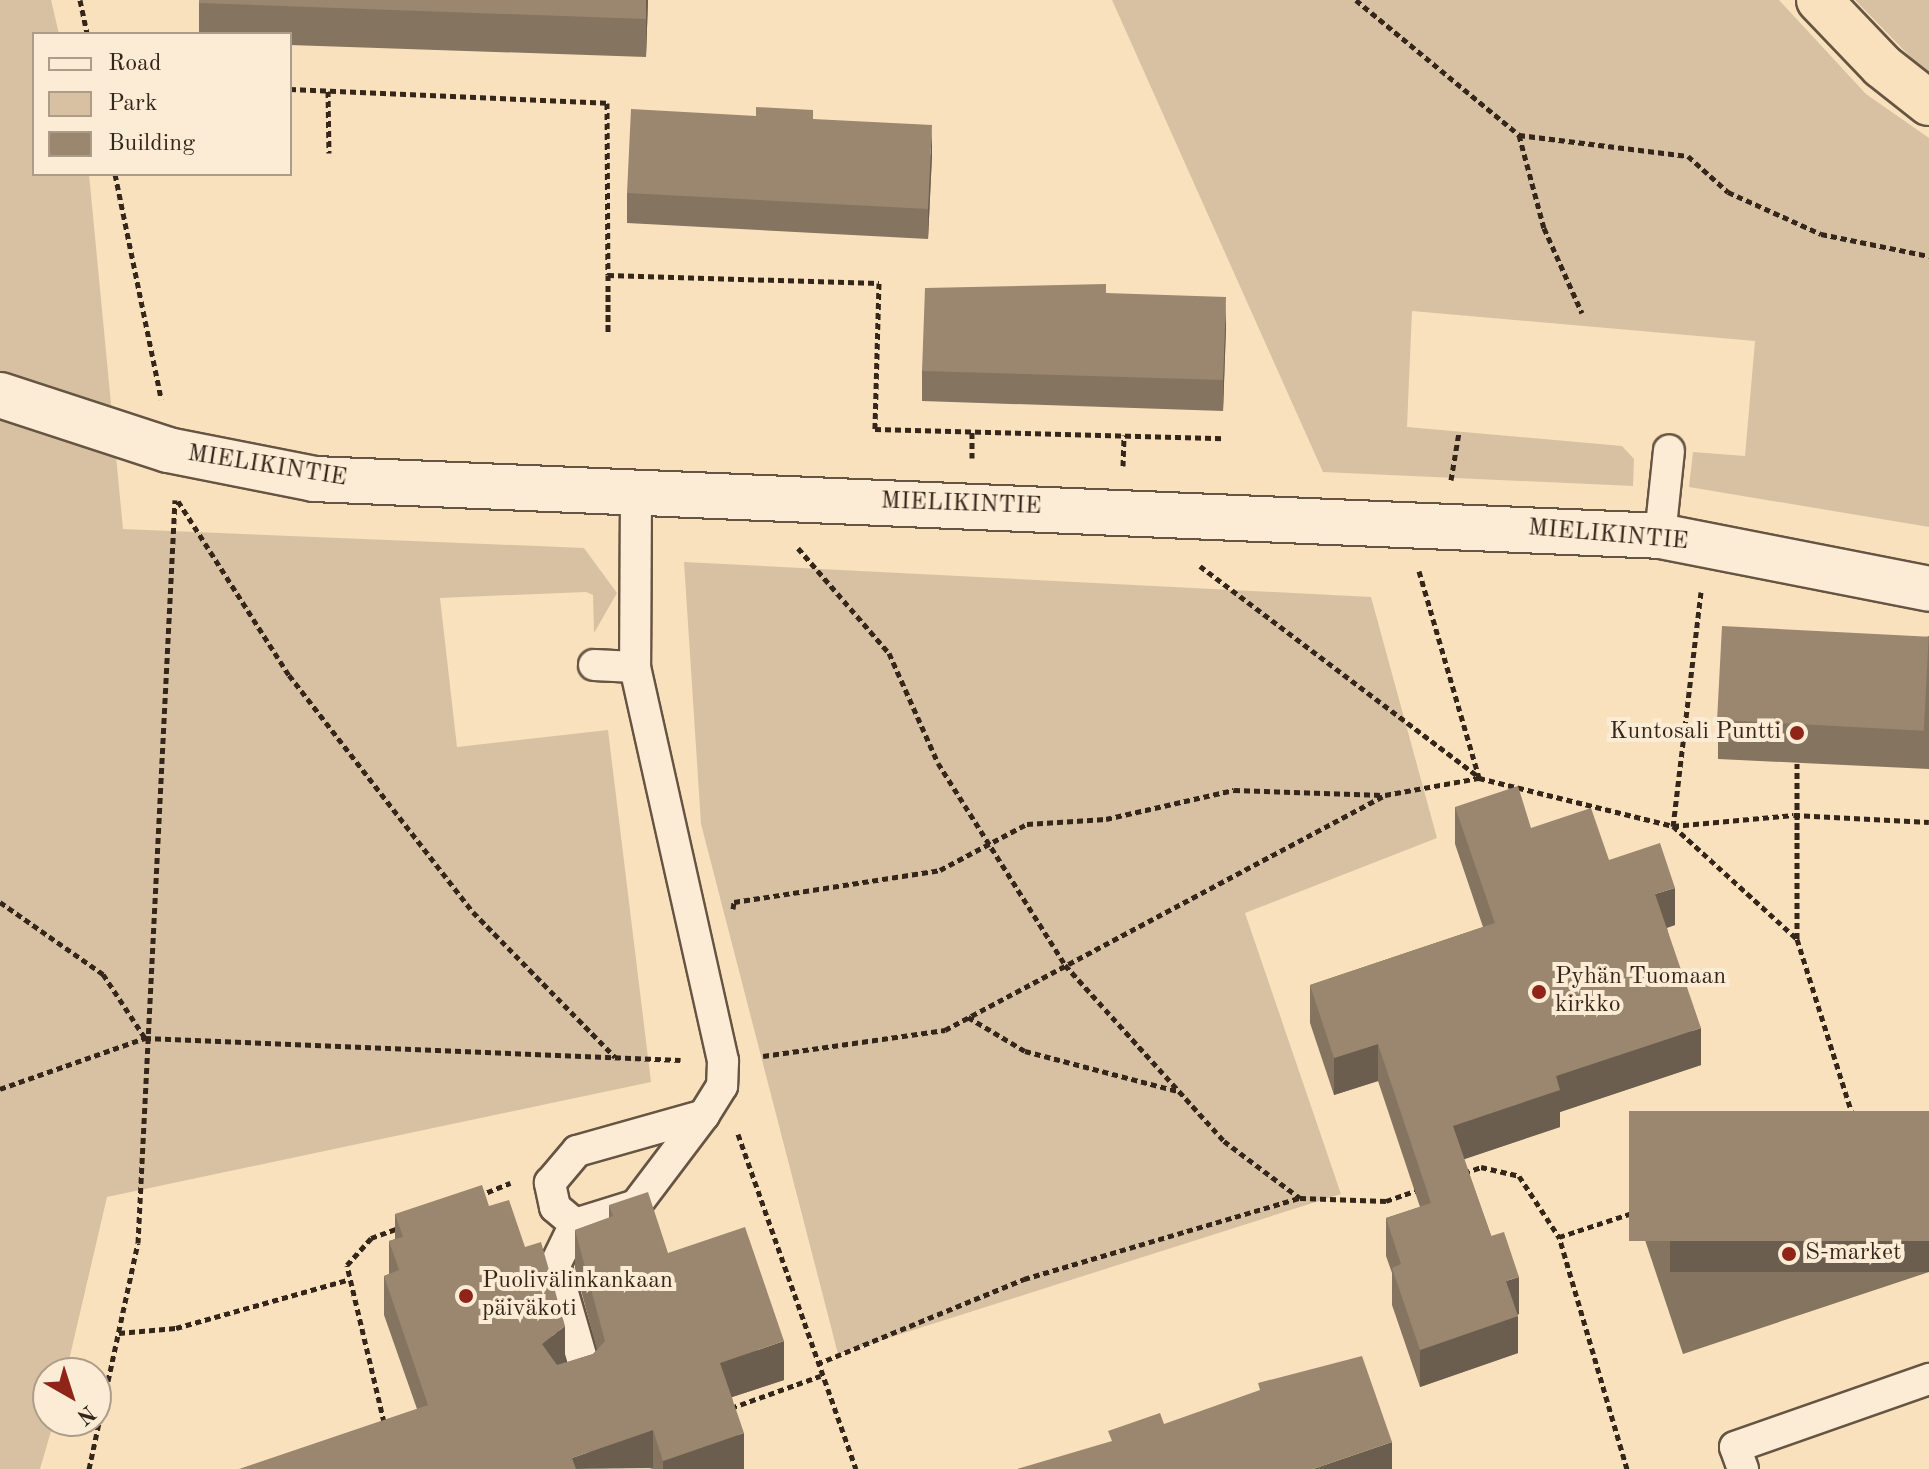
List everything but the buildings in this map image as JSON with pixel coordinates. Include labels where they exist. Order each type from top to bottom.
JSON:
[{"type":"highway","points":[[1819,0],[1882,66],[1929,103]]},
{"type":"street","name":"MIELIKINTIE","points":[[0,395],[168,450],[314,479],[1660,536],[1929,589]]},
{"type":"lane","points":[[1660,536],[1669,450]]},
{"type":"lane","points":[[559,1386],[587,1376],[555,1265],[575,1224],[636,1205],[704,1115],[722,1074],[635,667],[636,491]]},
{"type":"lane","points":[[594,665],[635,667]]},
{"type":"lane","points":[[575,1224],[555,1207],[550,1183],[577,1151],[704,1115]]},
{"type":"lane","points":[[1743,1469],[1735,1447],[1929,1379]]},
{"type":"path","points":[[80,0],[87,32]]},
{"type":"path","points":[[1356,0],[1519,135],[1688,156],[1728,192],[1821,234],[1929,256]]},
{"type":"path","points":[[292,89],[607,103],[608,334]]},
{"type":"path","points":[[328,91],[329,153]]},
{"type":"path","points":[[1519,135],[1544,228],[1582,313]]},
{"type":"path","points":[[89,1469],[138,1243],[145,1038],[176,496],[115,176]]},
{"type":"path","points":[[608,275],[879,283],[875,429],[1224,438]]},
{"type":"path","points":[[972,431],[972,466]]},
{"type":"path","points":[[1450,485],[1459,432]]},
{"type":"path","points":[[1123,472],[1124,435]]},
{"type":"path","points":[[176,496],[289,675],[473,912],[615,1057]]},
{"type":"path","points":[[793,541],[889,653],[986,846],[1065,965],[1224,1141],[1300,1198]]},
{"type":"path","points":[[1185,555],[1479,778],[1673,826],[1794,815],[1929,822]]},
{"type":"path","points":[[1417,563],[1479,778]]},
{"type":"path","points":[[1673,826],[1702,578]]},
{"type":"path","points":[[1797,763],[1794,815],[1797,939],[1860,1140]]},
{"type":"path","points":[[732,917],[734,902],[940,870],[1027,824],[1106,819],[1234,790],[1385,795],[1479,778]]},
{"type":"path","points":[[0,1089],[145,1038],[615,1057],[722,1074],[945,1030],[1385,795]]},
{"type":"path","points":[[1673,826],[1797,939]]},
{"type":"path","points":[[0,902],[103,974],[145,1038]]},
{"type":"path","points":[[968,1017],[1025,1051],[1179,1091]]},
{"type":"path","points":[[722,1074],[820,1376],[856,1469]]},
{"type":"path","points":[[1845,1144],[1874,1135]]},
{"type":"path","points":[[1454,1177],[1481,1167],[1519,1176],[1559,1237],[1627,1469]]},
{"type":"path","points":[[471,1199],[513,1182],[550,1183]]},
{"type":"path","points":[[817,1364],[1024,1279],[1300,1198],[1386,1201],[1426,1187]]},
{"type":"path","points":[[1559,1237],[1664,1203]]},
{"type":"path","points":[[372,1426],[386,1421],[347,1280],[356,1250],[414,1221]]},
{"type":"path","points":[[119,1333],[176,1328],[347,1280]]},
{"type":"path","points":[[723,1410],[820,1376]]},
{"type":"green space","points":[[0,0],[51,0],[59,32],[32,32],[32,176],[89,176],[123,529],[584,548],[617,593],[594,633],[593,595],[586,592],[440,598],[457,747],[608,730],[651,1082],[107,1197],[70,1357],[32,1357],[32,1437],[49,1437],[40,1469],[0,1469]]},
{"type":"green space","points":[[1112,0],[1779,0],[1866,94],[1929,138],[1929,527],[1689,487],[1693,452],[1745,456],[1755,341],[1412,311],[1407,427],[1622,446],[1634,459],[1633,486],[1323,472]]},
{"type":"green space","points":[[1855,0],[1929,0],[1929,75],[1926,73]]},
{"type":"green space","points":[[684,562],[1371,597],[1437,838],[1245,913],[1341,1194],[838,1354],[701,824]]},
{"type":"place","name":"Kuntosali Puntti","points":[[1797,733]]},
{"type":"place","name":"Pyhän Tuomaan kirkko","points":[[1539,992]]},
{"type":"place","name":"S-market","points":[[1789,1254]]},
{"type":"place","name":"Puolivälinkankaan päiväkoti","points":[[466,1296]]}]
